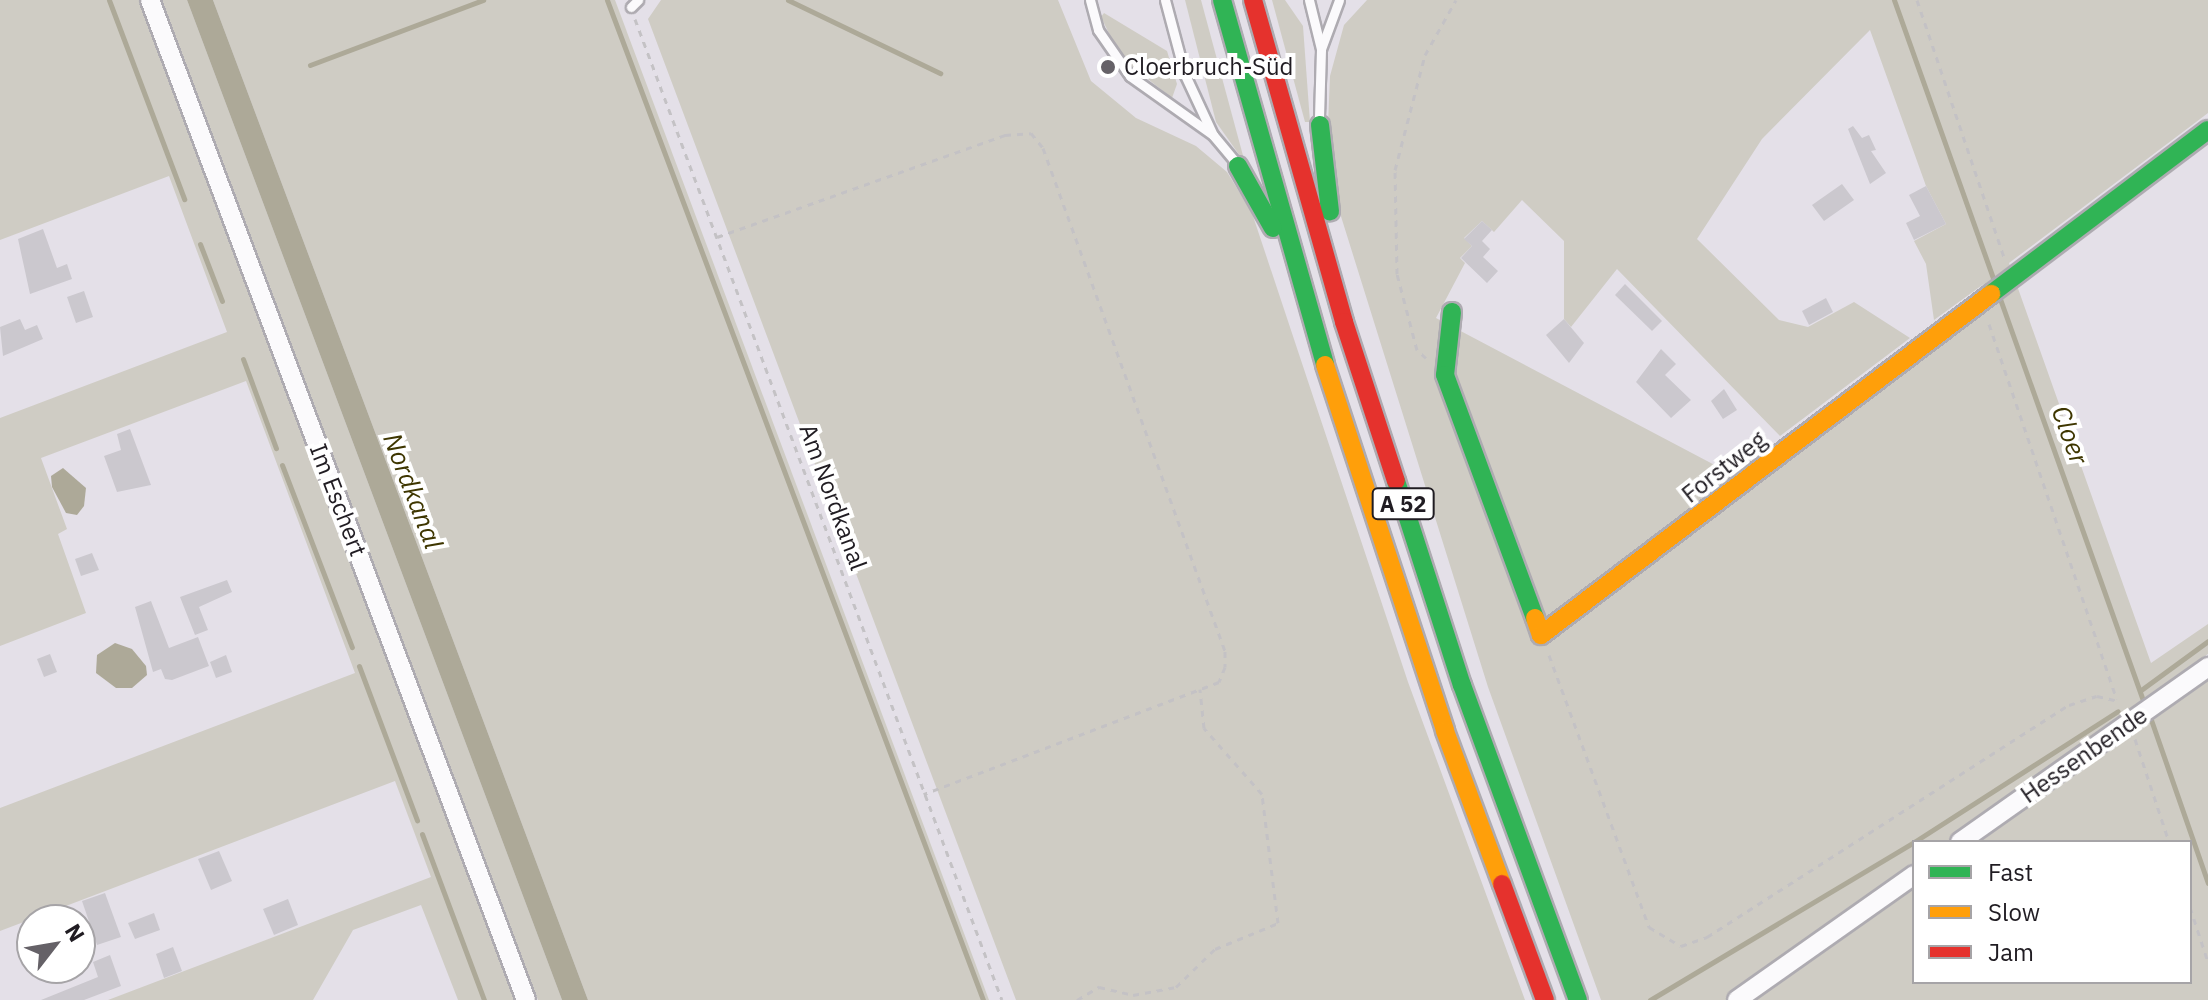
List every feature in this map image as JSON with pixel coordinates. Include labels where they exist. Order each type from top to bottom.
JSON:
[{"type":"main road","name":"A 52","points":[[1222,0],[1322,355],[1445,731],[1545,1000]]},
{"type":"main road","name":"A 52","points":[[1253,0],[1344,322],[1462,685],[1578,1000]]},
{"type":"main road","points":[[1320,125],[1344,322]]},
{"type":"main road","name":"Forstweg","points":[[1541,635],[2208,130]]},
{"type":"main road","points":[[1238,166],[1280,243],[1322,355]]},
{"type":"main road","points":[[1452,312],[1445,375],[1541,635]]},
{"type":"street","name":"Im Eschert","points":[[150,0],[526,1000]]},
{"type":"street","name":"Hessenbende","points":[[1963,840],[2208,667]]},
{"type":"street","points":[[1737,1000],[1912,876]]},
{"type":"lane","points":[[1090,0],[1098,30],[1130,76],[1213,135]]},
{"type":"lane","points":[[1165,0],[1185,75],[1213,135],[1238,166]]},
{"type":"lane","points":[[1309,0],[1321,49],[1320,125]]},
{"type":"lane","points":[[1321,49],[1339,0]]},
{"type":"path","points":[[1445,375],[1417,350],[1397,274],[1395,170],[1425,55],[1456,0]]},
{"type":"path","points":[[1917,0],[2010,281]]},
{"type":"path","name":"Am Nordkanal","points":[[634,4],[717,237],[1002,1000]]},
{"type":"path","points":[[717,237],[1005,135],[1031,133],[1039,140],[1225,651],[1219,682],[924,794]]},
{"type":"path","points":[[1984,299],[2118,701],[2132,721],[2168,840]]},
{"type":"path","points":[[1541,635],[1649,927],[1681,946],[1707,937],[2069,705],[2097,696],[2118,701]]},
{"type":"path","points":[[1077,1000],[1099,987],[1133,995],[1176,987],[1215,949],[1278,923],[1262,794],[1204,728],[1200,689]]},
{"type":"path","points":[[2192,913],[2208,962]]},
{"type":"shaded area","points":[[0,0],[142,0],[518,1000],[458,1000],[421,905],[353,930],[313,1000],[108,1000],[431,877],[395,781],[71,904],[16,904],[16,925],[0,931],[0,808],[355,673],[246,381],[41,458],[67,529],[58,534],[86,613],[0,646],[0,418],[227,332],[169,176],[0,240]]},
{"type":"shaded area","points":[[162,0],[187,0],[562,1000],[538,1000]]},
{"type":"shaded area","points":[[187,0],[213,0],[588,1000],[562,1000]]},
{"type":"shaded area","points":[[213,0],[615,0],[989,1000],[588,1000]]},
{"type":"shaded area","points":[[661,0],[1058,0],[1091,81],[1136,118],[1196,146],[1227,172],[1252,213],[1408,682],[1525,1000],[1016,1000],[648,19]]},
{"type":"shaded area","points":[[1185,0],[1201,0],[1245,163],[1216,122]]},
{"type":"shaded area","points":[[1272,0],[1285,0],[1303,26],[1310,122],[1305,122]]},
{"type":"shaded area","points":[[1367,0],[2208,0],[2208,113],[2009,263],[2151,663],[2208,624],[2208,654],[2160,688],[2167,706],[2208,678],[2208,1000],[1601,1000],[1488,687],[1339,210],[1328,125],[1330,76],[1344,25]],"holes":[[[1870,30],[1926,186],[1946,224],[1914,241],[1926,264],[1934,320],[1985,283],[1743,496],[1726,471],[1436,318],[1465,263],[1460,258],[1472,246],[1464,238],[1482,221],[1494,232],[1522,200],[1564,241],[1564,319],[1571,327],[1617,269],[1780,436],[1910,338],[1854,302],[1808,327],[1779,320],[1697,239],[1762,139]]]},
{"type":"shaded area","points":[[1104,13],[1167,51],[1177,84],[1172,98],[1121,58],[1101,17]]},
{"type":"shaded area","points":[[63,468],[86,488],[84,506],[77,515],[66,513],[52,487],[51,476]]},
{"type":"shaded area","points":[[115,643],[132,649],[146,666],[147,675],[132,688],[116,688],[96,673],[97,655]]},
{"type":"building","points":[[1853,126],[1862,138],[1869,135],[1876,150],[1871,151],[1886,173],[1870,184],[1848,129]]},
{"type":"building","points":[[1842,184],[1854,200],[1824,221],[1812,205]]},
{"type":"building","points":[[1926,186],[1946,224],[1914,240],[1906,223],[1920,216],[1909,195]]},
{"type":"building","points":[[1482,221],[1492,230],[1482,241],[1490,249],[1483,257],[1498,271],[1487,283],[1461,258],[1472,246],[1464,239]]},
{"type":"building","points":[[43,229],[57,268],[67,264],[72,279],[30,294],[18,239]]},
{"type":"building","points":[[1625,284],[1662,321],[1652,331],[1615,295]]},
{"type":"building","points":[[84,291],[93,317],[76,323],[67,297]]},
{"type":"building","points":[[1826,298],[1833,312],[1809,325],[1802,311]]},
{"type":"building","points":[[20,319],[25,330],[37,325],[43,339],[3,356],[0,327]]},
{"type":"building","points":[[1564,319],[1584,343],[1569,363],[1546,335]]},
{"type":"building","points":[[1661,349],[1676,364],[1665,375],[1691,400],[1671,418],[1636,382]]},
{"type":"building","points":[[1724,389],[1737,410],[1723,419],[1711,401]]},
{"type":"building","points":[[130,429],[151,485],[117,492],[104,456],[121,450],[117,434]]},
{"type":"building","points":[[92,553],[99,570],[81,576],[75,559]]},
{"type":"building","points":[[227,580],[232,592],[199,607],[208,630],[195,635],[180,597]]},
{"type":"building","points":[[151,601],[169,648],[198,637],[209,666],[172,680],[165,679],[161,669],[153,672],[135,607]]},
{"type":"building","points":[[50,654],[57,672],[44,677],[37,659]]},
{"type":"building","points":[[226,655],[232,672],[216,678],[210,662]]},
{"type":"building","points":[[219,851],[232,881],[211,890],[198,859]]},
{"type":"building","points":[[105,893],[121,937],[97,945],[96,904],[83,904],[82,901]]},
{"type":"building","points":[[288,899],[298,925],[274,935],[263,909]]},
{"type":"building","points":[[154,913],[160,930],[135,939],[128,923]]},
{"type":"building","points":[[173,947],[182,971],[164,978],[156,954]]},
{"type":"building","points":[[110,955],[121,986],[84,1000],[41,1000],[81,984],[96,984],[96,961]]},
{"type":"waterway","points":[[109,0],[184,199]]},
{"type":"waterway","points":[[310,65],[483,0]]},
{"type":"waterway","points":[[607,0],[983,1000]]},
{"type":"waterway","points":[[788,0],[940,73]]},
{"type":"waterway","name":"Cloer","points":[[1894,0],[1995,283]]},
{"type":"waterway","points":[[200,244],[222,301]]},
{"type":"waterway","name":"Cloer","points":[[1999,296],[2145,705]]},
{"type":"waterway","points":[[243,359],[276,448]]},
{"type":"waterway","points":[[282,465],[352,647]]},
{"type":"waterway","points":[[2141,690],[2208,641]]},
{"type":"waterway","points":[[359,666],[417,820]]},
{"type":"waterway","points":[[1917,840],[2118,711]]},
{"type":"waterway","name":"Cloer","points":[[2149,714],[2208,883]]},
{"type":"waterway","points":[[422,834],[484,1000]]},
{"type":"waterway","points":[[1650,1000],[1912,843]]},
{"type":"traffic: fast","points":[[1222,0],[1325,365]]},
{"type":"traffic: fast","points":[[1320,125],[1330,211]]},
{"type":"traffic: fast","points":[[1991,294],[2208,130]]},
{"type":"traffic: fast","points":[[1238,166],[1273,228]]},
{"type":"traffic: fast","points":[[1452,312],[1445,375],[1535,618]]},
{"type":"traffic: fast","points":[[1396,481],[1462,685],[1578,1000]]},
{"type":"traffic: slow","points":[[1535,618],[1541,635],[1991,294]]},
{"type":"traffic: slow","points":[[1325,365],[1445,731],[1502,884]]},
{"type":"traffic: jam","points":[[1253,0],[1344,322],[1396,481]]},
{"type":"traffic: jam","points":[[1502,884],[1545,1000]]},
{"type":"place","name":"Cloerbruch-Süd","points":[[1108,67]]},
{"type":"water label","name":"Nordkanal","points":[[413,491]]}]
